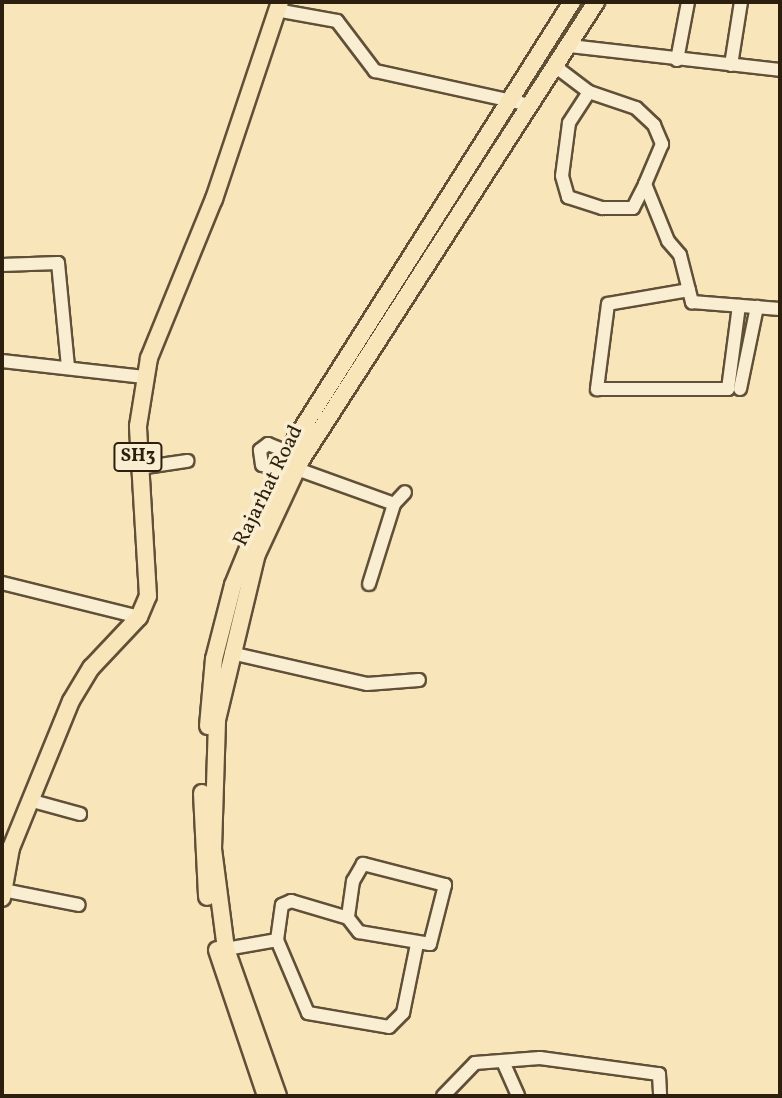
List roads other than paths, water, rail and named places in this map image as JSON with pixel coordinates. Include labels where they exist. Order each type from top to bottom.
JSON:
[{"type":"main road","points":[[266,1096],[220,965],[204,872],[202,803],[214,659],[240,563],[292,465],[509,97],[572,2]]},
{"type":"main road","name":"Rajarhat Road","points":[[278,1096],[226,949],[212,790],[231,653],[257,554],[292,465],[570,46],[596,2]]},
{"type":"main road","name":"SH3","points":[[2,894],[4,871],[29,800],[81,683],[139,617],[149,572],[139,468],[144,377],[163,311],[214,199],[278,6]]},
{"type":"street","points":[[677,60],[688,2]]},
{"type":"street","points":[[732,65],[741,2]]},
{"type":"street","points":[[278,6],[337,21],[375,71],[509,97],[530,104]]},
{"type":"street","points":[[570,46],[780,70]]},
{"type":"street","points":[[556,67],[589,92],[636,108],[654,125],[662,144],[633,208],[602,208],[568,197],[562,176],[569,123],[589,92]]},
{"type":"street","points":[[645,184],[668,241],[680,255],[692,302],[780,309]]},
{"type":"street","points":[[2,265],[58,263],[68,366]]},
{"type":"street","points":[[690,290],[608,304],[597,388],[728,389],[738,306]]},
{"type":"street","points":[[740,389],[757,307]]},
{"type":"street","points":[[2,361],[68,366],[144,377]]},
{"type":"street","points":[[139,468],[187,461]]},
{"type":"street","points":[[292,465],[394,504]]},
{"type":"street","points":[[369,584],[394,504],[405,492]]},
{"type":"street","points":[[2,583],[139,617]]},
{"type":"street","points":[[231,653],[367,684],[419,680]]},
{"type":"street","points":[[29,800],[80,814]]},
{"type":"street","points":[[348,918],[359,865],[439,880],[446,889],[433,940],[417,944],[359,932],[348,918],[285,902],[277,940],[309,1013],[389,1027],[403,1013],[417,944]]},
{"type":"street","points":[[2,894],[79,905]]},
{"type":"street","points":[[226,949],[277,940]]},
{"type":"street","points":[[443,1096],[475,1063],[504,1064],[540,1058],[653,1072],[662,1076],[660,1096]]},
{"type":"street","points":[[504,1064],[518,1096]]}]
